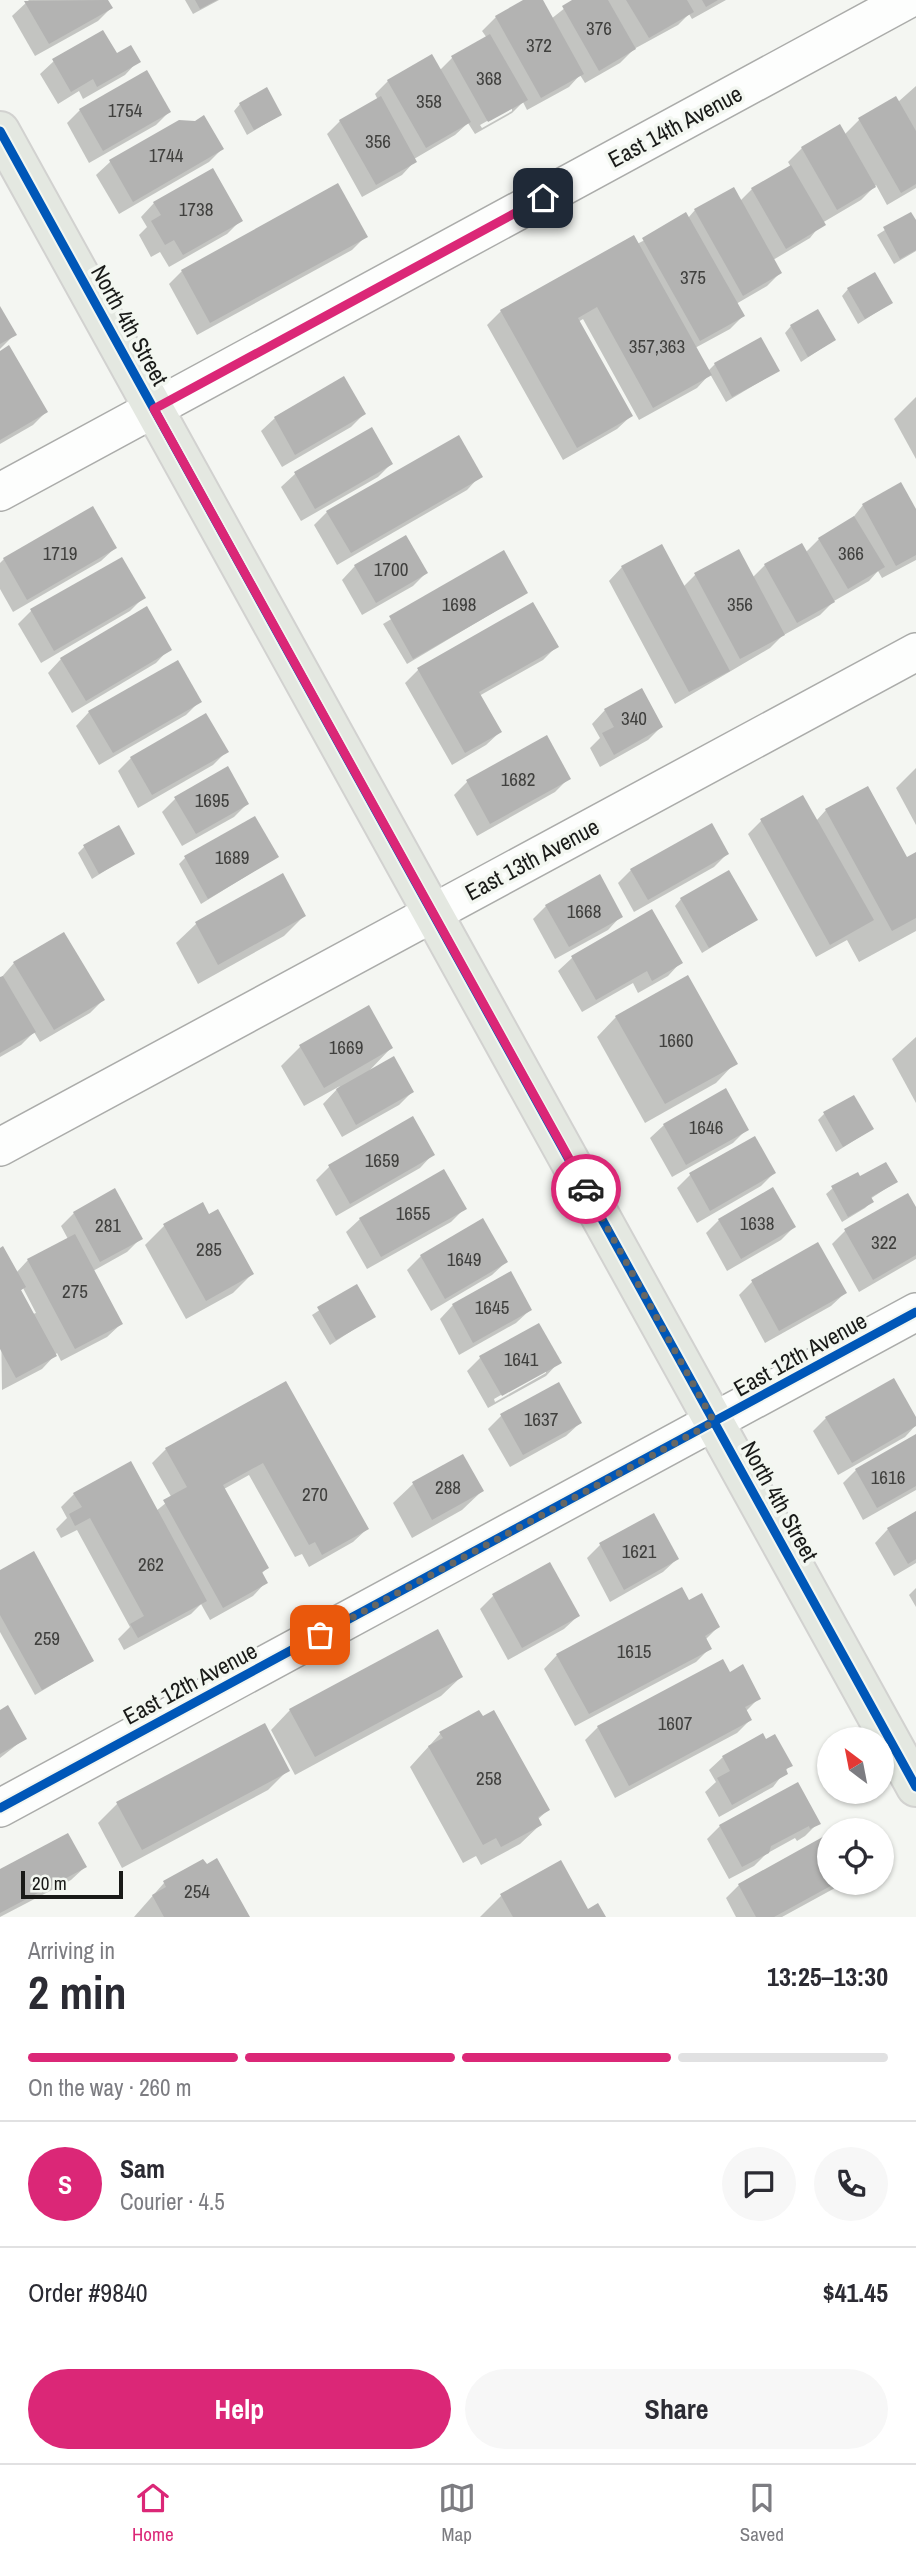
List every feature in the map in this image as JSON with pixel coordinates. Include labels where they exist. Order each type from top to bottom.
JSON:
[{"type":"main road","name":"North 4th Street","points":[[0,131],[916,1787]]},
{"type":"street","name":"East 14th Avenue","points":[[0,492],[907,0]]},
{"type":"street","name":"East 13th Avenue","points":[[0,1147],[916,652]]},
{"type":"street","name":"East 12th Avenue","points":[[0,1808],[916,1312]]},
{"type":"building","points":[[108,0],[113,8],[49,44],[24,1]]},
{"type":"building","points":[[195,0],[217,0],[200,9]]},
{"type":"building","points":[[523,0],[543,0],[584,74],[541,98],[495,16]]},
{"type":"building","points":[[572,0],[608,0],[636,49],[599,71],[562,6]]},
{"type":"building","points":[[626,0],[687,0],[694,12],[649,38]]},
{"type":"building","points":[[702,0],[718,0],[706,7]]},
{"type":"building","points":[[103,30],[117,53],[131,45],[141,62],[97,87],[93,79],[71,92],[52,59]]},
{"type":"building","points":[[490,34],[528,100],[488,122],[451,56]]},
{"type":"building","points":[[432,54],[471,122],[426,148],[387,80]]},
{"type":"building","points":[[147,70],[171,112],[103,151],[79,109]]},
{"type":"building","points":[[267,87],[282,115],[254,130],[239,103]]},
{"type":"building","points":[[381,96],[417,162],[376,185],[339,120]]},
{"type":"building","points":[[896,96],[916,131],[916,184],[901,193],[858,118]]},
{"type":"building","points":[[204,115],[224,149],[133,202],[109,160],[179,120],[195,121]]},
{"type":"building","points":[[840,124],[876,187],[837,210],[801,147]]},
{"type":"building","points":[[791,165],[826,225],[786,249],[751,188]]},
{"type":"building","points":[[213,168],[243,221],[183,255],[174,240],[165,245],[151,221],[161,215],[153,202]]},
{"type":"building","points":[[338,183],[368,237],[210,323],[181,270]]},
{"type":"building","points":[[734,187],[782,273],[743,296],[694,209]]},
{"type":"building","points":[[686,212],[745,316],[700,341],[642,238]]},
{"type":"building","points":[[911,212],[916,220],[916,250],[900,259],[883,227]]},
{"type":"building","points":[[634,235],[712,375],[653,408],[597,307],[578,318],[633,416],[577,448],[500,310]]},
{"type":"building","points":[[875,272],[893,303],[865,319],[847,288]]},
{"type":"building","points":[[0,306],[17,335],[0,344]]},
{"type":"building","points":[[818,309],[836,340],[808,357],[790,325]]},
{"type":"building","points":[[761,337],[780,371],[732,397],[714,363]]},
{"type":"building","points":[[9,345],[48,412],[0,440],[0,351]]},
{"type":"building","points":[[344,376],[366,414],[295,455],[274,417]]},
{"type":"building","points":[[372,427],[393,464],[315,509],[294,472]]},
{"type":"building","points":[[459,435],[483,477],[351,553],[326,511]]},
{"type":"building","points":[[901,482],[916,509],[916,555],[896,566],[862,504]]},
{"type":"building","points":[[93,506],[117,548],[27,600],[3,558]]},
{"type":"building","points":[[854,516],[885,567],[848,589],[818,538]]},
{"type":"building","points":[[406,535],[428,573],[376,603],[354,565]]},
{"type":"building","points":[[802,543],[835,602],[797,623],[764,564]]},
{"type":"building","points":[[662,544],[730,671],[689,692],[621,566]]},
{"type":"building","points":[[739,549],[785,635],[740,659],[694,573]]},
{"type":"building","points":[[504,550],[528,593],[413,659],[389,616]]},
{"type":"building","points":[[122,557],[146,598],[54,651],[30,609]]},
{"type":"building","points":[[533,602],[559,647],[479,692],[502,732],[465,753],[417,668]]},
{"type":"building","points":[[147,606],[172,650],[86,701],[60,658]]},
{"type":"building","points":[[178,660],[202,702],[113,753],[88,711]]},
{"type":"building","points":[[642,688],[663,727],[614,755],[602,733],[614,727],[604,709]]},
{"type":"building","points":[[206,713],[229,752],[152,795],[130,757]]},
{"type":"building","points":[[547,735],[571,779],[490,824],[466,780]]},
{"type":"building","points":[[228,766],[249,804],[196,834],[174,797]]},
{"type":"building","points":[[868,786],[907,857],[916,852],[916,918],[892,931],[825,809]]},
{"type":"building","points":[[803,795],[874,920],[830,945],[760,819]]},
{"type":"building","points":[[255,816],[279,857],[208,899],[184,856]]},
{"type":"building","points":[[712,823],[729,854],[648,900],[630,869]]},
{"type":"building","points":[[119,825],[135,854],[99,874],[83,845]]},
{"type":"building","points":[[729,870],[758,920],[709,948],[680,898]]},
{"type":"building","points":[[283,873],[306,916],[218,965],[195,922]]},
{"type":"building","points":[[600,874],[623,917],[569,947],[545,905]]},
{"type":"building","points":[[652,909],[683,963],[652,981],[647,971],[596,1000],[571,956]]},
{"type":"building","points":[[64,932],[105,1000],[54,1030],[13,962]]},
{"type":"building","points":[[688,975],[738,1064],[665,1104],[615,1016]]},
{"type":"building","points":[[3,976],[36,1032],[0,1053],[0,977]]},
{"type":"building","points":[[369,1005],[393,1048],[324,1088],[299,1045]]},
{"type":"building","points":[[394,1056],[414,1092],[356,1125],[336,1089]]},
{"type":"building","points":[[726,1088],[749,1130],[686,1165],[663,1124]]},
{"type":"building","points":[[854,1095],[874,1129],[843,1147],[823,1112]]},
{"type":"building","points":[[413,1116],[435,1155],[350,1204],[328,1165]]},
{"type":"building","points":[[755,1136],[776,1173],[710,1211],[689,1173]]},
{"type":"building","points":[[886,1162],[898,1182],[871,1197],[874,1202],[848,1217],[831,1186],[858,1172],[860,1176]]},
{"type":"building","points":[[444,1169],[467,1209],[381,1257],[359,1218]]},
{"type":"building","points":[[773,1187],[796,1227],[741,1259],[718,1219]]},
{"type":"building","points":[[115,1188],[143,1239],[100,1262],[73,1212]]},
{"type":"building","points":[[908,1193],[916,1207],[916,1255],[873,1280],[844,1229]]},
{"type":"building","points":[[203,1202],[209,1214],[218,1209],[254,1274],[206,1301],[163,1224]]},
{"type":"building","points":[[483,1218],[508,1262],[445,1299],[420,1255]]},
{"type":"building","points":[[75,1234],[123,1324],[75,1349],[27,1259]]},
{"type":"building","points":[[818,1242],[847,1293],[779,1331],[751,1280]]},
{"type":"building","points":[[3,1246],[26,1287],[21,1290],[57,1356],[16,1378],[0,1349],[0,1248]]},
{"type":"building","points":[[511,1271],[532,1310],[473,1343],[452,1304]]},
{"type":"building","points":[[357,1284],[376,1317],[336,1340],[317,1307]]},
{"type":"building","points":[[539,1323],[562,1363],[502,1396],[479,1356]]},
{"type":"building","points":[[894,1378],[916,1417],[916,1426],[852,1463],[825,1417]]},
{"type":"building","points":[[286,1381],[369,1529],[322,1555],[315,1542],[309,1545],[263,1463],[223,1485],[269,1568],[262,1572],[268,1583],[223,1608],[163,1500],[187,1487],[165,1448]]},
{"type":"building","points":[[559,1382],[582,1423],[523,1455],[500,1414]]},
{"type":"building","points":[[916,1434],[916,1486],[877,1508],[855,1469]]},
{"type":"building","points":[[463,1454],[484,1491],[432,1520],[412,1482]]},
{"type":"building","points":[[131,1461],[207,1601],[138,1638],[130,1624],[144,1616],[90,1518],[75,1526],[69,1514],[82,1507],[73,1493]]},
{"type":"building","points":[[916,1511],[916,1559],[908,1564],[887,1528]]},
{"type":"building","points":[[654,1513],[679,1559],[624,1590],[599,1543]]},
{"type":"building","points":[[34,1551],[94,1661],[42,1690],[0,1615],[0,1570]]},
{"type":"building","points":[[550,1562],[580,1616],[522,1648],[492,1594]]},
{"type":"building","points":[[682,1587],[689,1600],[702,1593],[720,1627],[705,1636],[712,1649],[589,1714],[556,1654]]},
{"type":"building","points":[[438,1629],[463,1677],[315,1757],[289,1709]]},
{"type":"building","points":[[723,1659],[730,1672],[743,1664],[761,1699],[745,1707],[752,1720],[629,1786],[597,1726]]},
{"type":"building","points":[[8,1705],[27,1739],[0,1754],[0,1710]]},
{"type":"building","points":[[479,1710],[483,1716],[494,1710],[550,1810],[538,1817],[542,1825],[501,1847],[496,1838],[483,1845],[428,1746],[443,1738],[439,1732]]},
{"type":"building","points":[[265,1723],[290,1771],[142,1850],[116,1802]]},
{"type":"building","points":[[763,1733],[766,1739],[775,1734],[793,1766],[786,1769],[788,1774],[732,1805],[717,1778],[730,1771],[722,1756]]},
{"type":"building","points":[[798,1782],[818,1818],[817,1826],[810,1829],[809,1826],[771,1846],[769,1853],[742,1867],[719,1825]]},
{"type":"building","points":[[68,1833],[87,1867],[0,1913],[0,1869]]},
{"type":"building","points":[[817,1840],[817,1893],[774,1917],[756,1917],[738,1884]]},
{"type":"building","points":[[217,1858],[250,1917],[164,1917],[152,1895],[166,1887],[163,1881],[203,1859],[207,1864]]},
{"type":"building","points":[[561,1860],[588,1909],[598,1903],[606,1917],[513,1917],[500,1894]]},
{"type":"cycle path","points":[[0,131],[916,1787]]},
{"type":"cycle path","points":[[0,1808],[916,1312]]},
{"type":"way so far","points":[[320,1635],[714,1422],[586,1189]]},
{"type":"route","points":[[543,198],[154,409],[586,1189]]}]
